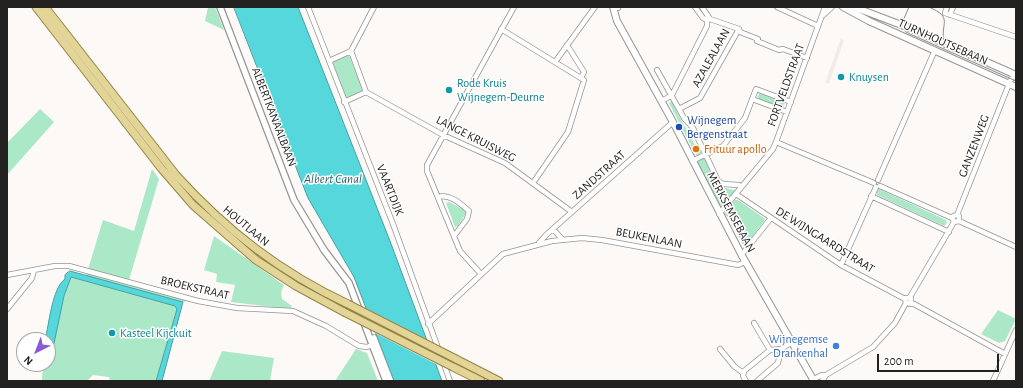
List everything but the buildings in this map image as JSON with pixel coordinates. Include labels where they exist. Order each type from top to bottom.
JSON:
[{"type":"main road","name":"HOUTLAAN","points":[[36,7],[161,168],[193,205],[256,260],[296,286],[344,312],[455,363],[499,381]]},
{"type":"main road","name":"HOUTLAAN","points":[[45,7],[176,175],[198,199],[241,238],[275,264],[455,363],[481,381]]},
{"type":"main road","name":"MERKSEMSEBAAN","points":[[616,7],[617,21],[673,122],[719,214],[745,262],[814,380]]},
{"type":"main road","name":"TURNHOUTSEBAAN","points":[[843,7],[869,21],[1016,87]]},
{"type":"main road","name":"TURNHOUTSEBAAN","points":[[854,7],[908,27],[1016,75]]},
{"type":"main road","points":[[869,21],[872,14]]},
{"type":"street","name":"ALBERTKANAALBAAN","points":[[220,7],[294,200],[324,250],[349,283],[386,381]]},
{"type":"street","name":"VAARTDIJK","points":[[308,7],[393,224],[428,324],[450,381]]},
{"type":"street","points":[[329,61],[351,51],[374,7]]},
{"type":"street","points":[[481,274],[463,256],[427,171],[427,165],[514,7]]},
{"type":"street","points":[[555,62],[595,7]]},
{"type":"street","points":[[695,7],[703,18],[739,29],[740,32],[758,39],[757,42],[779,50],[783,49],[807,58]]},
{"type":"street","points":[[662,102],[672,95],[707,26],[709,20],[702,7]]},
{"type":"street","points":[[777,7],[818,26]]},
{"type":"street","name":"FORTVELDSTRAAT","points":[[719,214],[773,149],[825,7]]},
{"type":"street","name":"FORTVELDSTRAAT","points":[[822,16],[832,7]]},
{"type":"street","points":[[947,7],[945,13],[1016,36]]},
{"type":"street","points":[[950,15],[953,7]]},
{"type":"street","points":[[501,29],[582,79]]},
{"type":"street","name":"AZALEALAAN","points":[[679,109],[700,98],[739,29]]},
{"type":"street","points":[[533,183],[568,132],[584,72],[567,45]]},
{"type":"street","points":[[841,265],[935,50]]},
{"type":"street","points":[[344,102],[366,92],[351,51]]},
{"type":"street","name":"MERKSEMSEBAAN","points":[[657,70],[679,109],[693,128],[718,181],[723,184],[739,185]]},
{"type":"street","name":"TURNHOUTSEBAAN","points":[[1009,84],[1012,77],[1016,75]]},
{"type":"street","name":"GANZENWEG","points":[[955,221],[959,217],[957,215],[1009,84]]},
{"type":"street","points":[[692,161],[723,146],[745,118],[756,89],[791,102]]},
{"type":"street","name":"LANGE KRUISWEG","points":[[366,92],[443,135],[505,163],[572,212]]},
{"type":"street","points":[[752,99],[787,112]]},
{"type":"street","name":"ZANDSTRAAT","points":[[539,243],[673,122]]},
{"type":"street","points":[[776,142],[877,184],[1016,248]]},
{"type":"street","name":"DE WIJNGAARDSTRAAT","points":[[736,194],[841,265],[1005,354]]},
{"type":"street","points":[[438,197],[443,195],[469,211],[467,219],[454,236]]},
{"type":"street","points":[[871,196],[949,232]]},
{"type":"street","points":[[741,254],[771,218]]},
{"type":"street","points":[[814,380],[822,375],[826,375],[873,347],[892,327],[955,221]]},
{"type":"street","points":[[553,229],[562,239]]},
{"type":"street","name":"ZANDSTRAAT","points":[[428,324],[503,254],[539,243],[562,239]]},
{"type":"street","name":"BEUKENLAAN","points":[[562,239],[602,240],[738,265],[745,262]]},
{"type":"street","name":"BROEKSTRAAT","points":[[7,275],[63,265],[198,301],[237,308],[288,310],[326,326],[359,346],[367,347],[372,344]]},
{"type":"street","points":[[7,309],[32,278],[34,270]]},
{"type":"street","points":[[754,323],[770,350]]},
{"type":"street","points":[[993,381],[1016,330]]},
{"type":"street","points":[[374,337],[391,381]]},
{"type":"street","points":[[743,373],[770,350],[781,350],[792,342]]},
{"type":"street","points":[[720,350],[734,366],[743,373],[746,381]]},
{"type":"street","points":[[757,381],[778,363],[781,350]]},
{"type":"street","points":[[822,381],[826,375]]},
{"type":"shaded area","points":[[841,38],[844,40],[829,84],[825,83]]},
{"type":"green space","points":[[208,7],[215,7],[224,30],[205,21]]},
{"type":"green space","points":[[349,55],[363,90],[360,93],[346,98],[332,62]]},
{"type":"green space","points":[[760,91],[785,101],[783,109],[757,99]]},
{"type":"green space","points":[[672,101],[695,145],[699,146],[702,151],[701,154],[696,155],[669,103]]},
{"type":"green space","points":[[40,109],[54,122],[7,175],[7,143]]},
{"type":"green space","points":[[705,158],[715,180],[719,184],[729,189],[737,190],[726,204],[722,206],[718,204],[698,164],[698,161]]},
{"type":"green space","points":[[152,169],[159,179],[129,280],[195,299],[183,302],[86,276],[103,220],[134,231]]},
{"type":"green space","points":[[879,189],[946,220],[947,223],[944,226],[877,195],[877,191]]},
{"type":"green space","points":[[735,200],[738,200],[765,220],[749,241],[743,245],[729,218],[724,214]]},
{"type":"green space","points":[[449,202],[464,210],[466,213],[458,226],[455,227],[446,203]]},
{"type":"green space","points":[[214,236],[284,285],[281,292],[282,299],[292,306],[290,309],[231,302],[235,285],[216,282],[217,274],[204,270]]},
{"type":"green space","points":[[70,277],[175,306],[177,308],[156,381],[110,381],[109,377],[93,375],[87,381],[42,381],[43,372],[56,372],[56,332],[54,332]]},
{"type":"green space","points":[[998,310],[1016,319],[1005,341],[999,343],[981,334]]},
{"type":"green space","points":[[356,349],[367,353],[378,381],[335,381]]},
{"type":"green space","points":[[222,351],[274,358],[270,381],[209,381]]},
{"type":"water","name":"Albert Canal","points":[[234,7],[298,7],[390,241],[442,381],[394,381],[354,277],[308,198]]},
{"type":"water","points":[[70,271],[183,302],[162,381],[156,381],[177,309],[175,306],[71,277],[64,296],[56,334],[56,332],[47,332],[54,298],[57,290],[65,279],[65,275]]},
{"type":"pier","points":[[363,307],[428,340],[438,365],[373,332]]},
{"type":"tram line","points":[[909,7],[902,23],[906,32],[1016,81]]},
{"type":"tram line","points":[[929,7],[937,11],[944,18],[944,43],[952,50]]},
{"type":"place","name":"Knuysen","points":[[841,77]]},
{"type":"place","name":"Rode Kruis Wijnegem-Deurne","points":[[449,90]]},
{"type":"place","name":"Wijnegem Bergenstraat","points":[[679,127]]},
{"type":"place","name":"Frituur apollo","points":[[696,149]]},
{"type":"place","name":"Kasteel Kijckuit","points":[[112,333]]},
{"type":"place","name":"Wijnegemse Drankenhal","points":[[836,346]]}]
